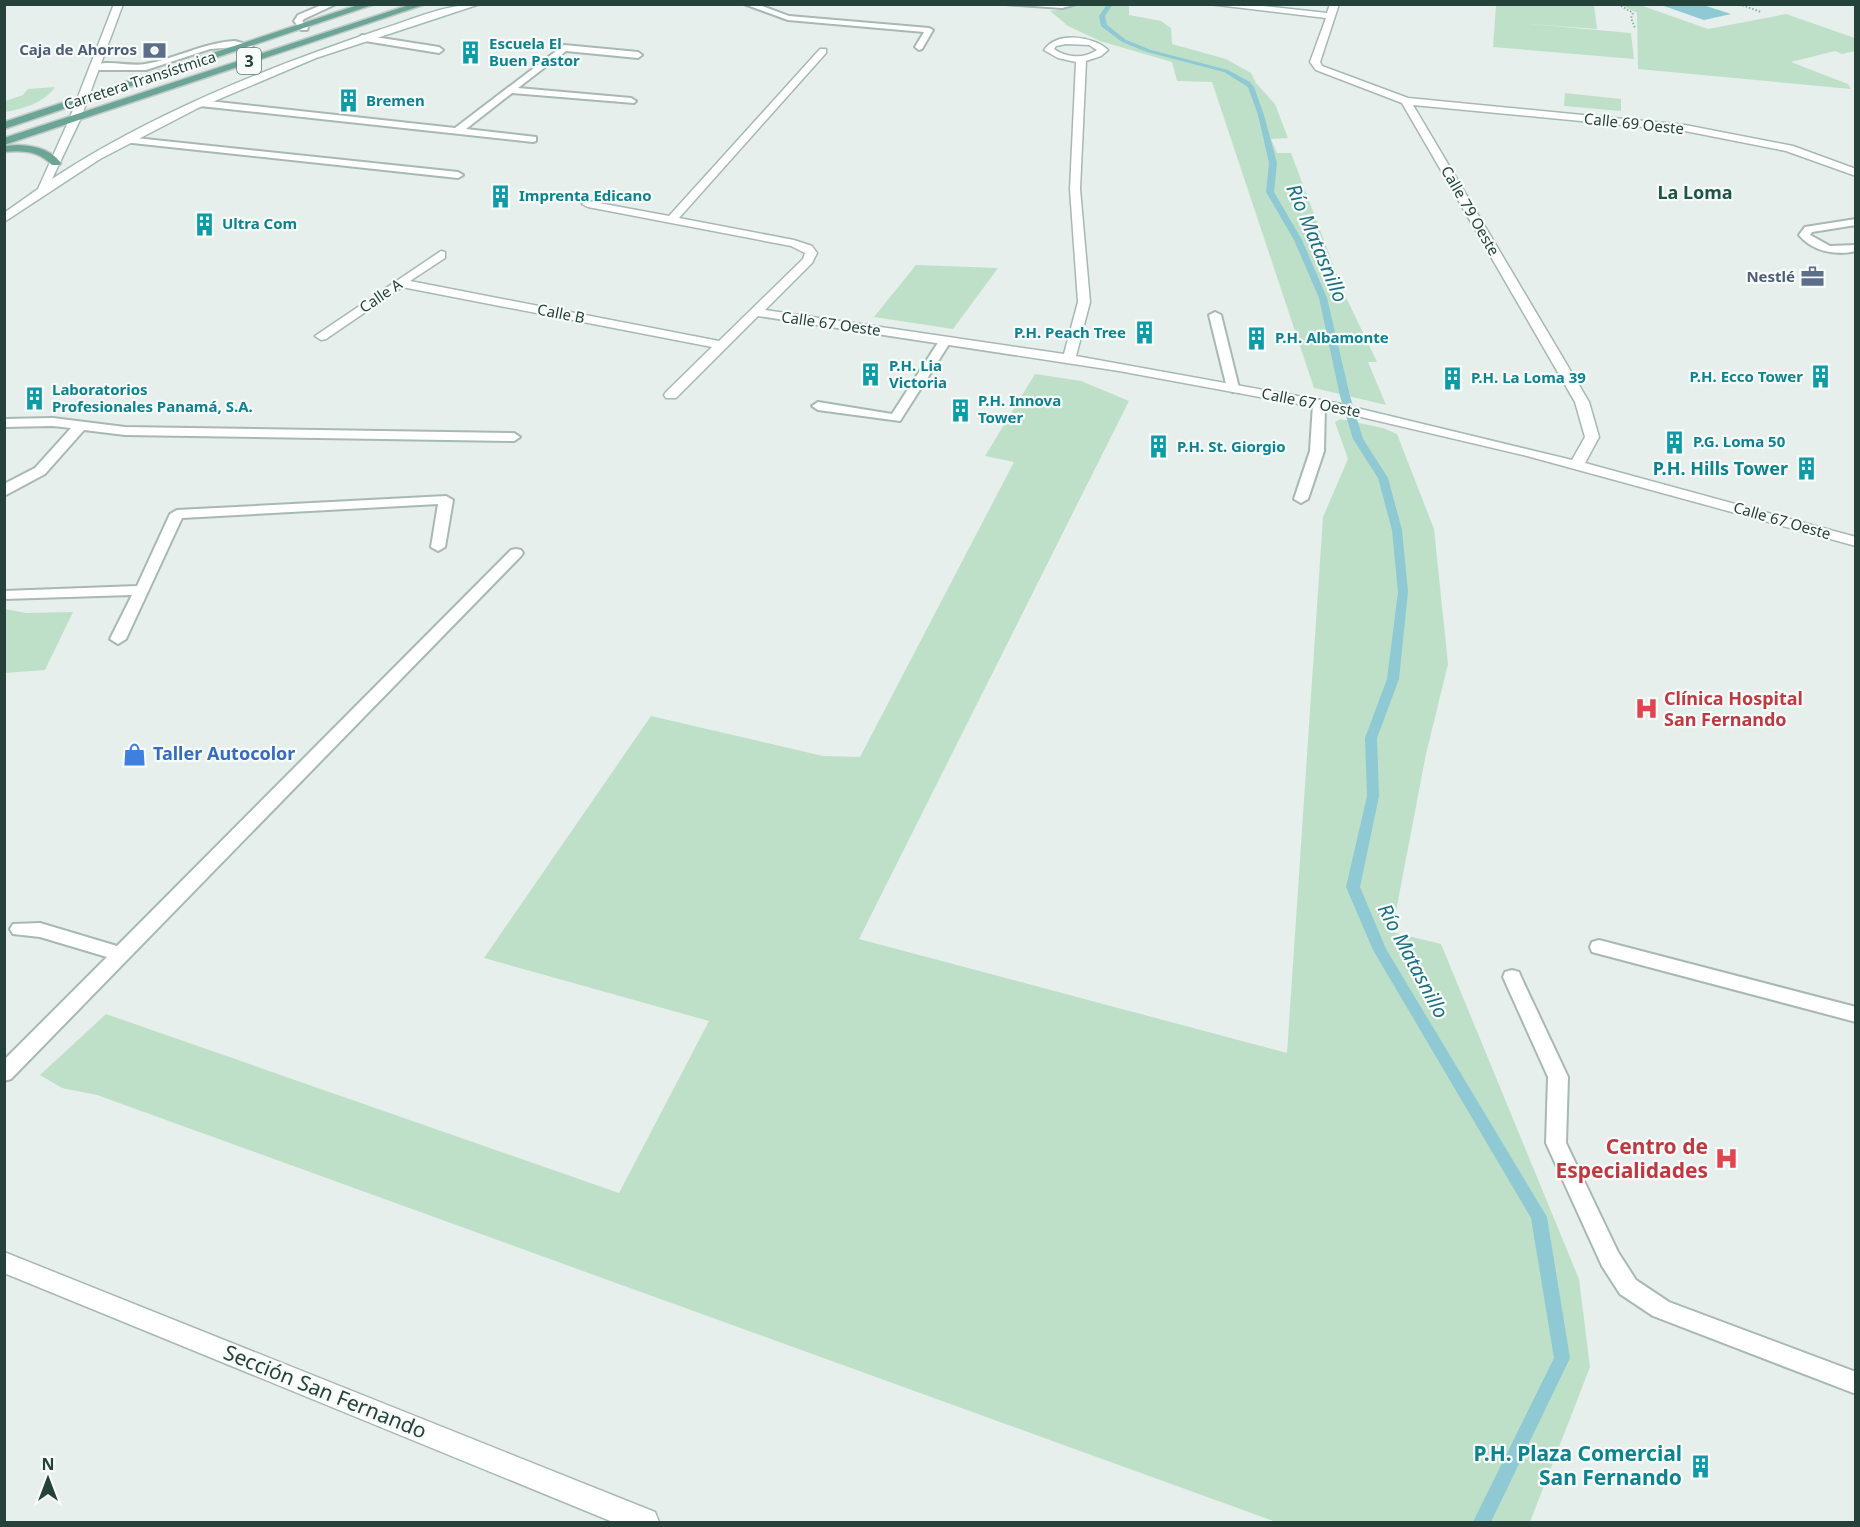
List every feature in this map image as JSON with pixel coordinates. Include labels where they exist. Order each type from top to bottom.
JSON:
[{"type":"main road","name":"Carretera Transístmica","points":[[4,126],[371,4]]},
{"type":"main road","name":"Carretera Transístmica","points":[[4,142],[422,4]]},
{"type":"main road","points":[[4,149],[40,151],[51,156],[56,163]]},
{"type":"street","points":[[41,189],[56,163],[76,118],[119,4]]},
{"type":"street","points":[[4,219],[41,189],[126,140],[200,103],[272,72],[362,38],[476,4]]},
{"type":"street","points":[[1213,4],[1333,10],[1315,62],[1319,68],[1406,101]]},
{"type":"street","points":[[1075,40],[1091,42],[1102,47],[1103,50],[1097,56],[1081,58],[1051,53],[1049,47],[1058,42],[1075,40]]},
{"type":"street","points":[[671,220],[823,51]]},
{"type":"street","points":[[1069,359],[1084,302],[1076,189],[1081,58]]},
{"type":"street","name":"Calle 69 Oeste","points":[[1406,101],[1685,128],[1789,148],[1856,173]]},
{"type":"street","name":"Calle 79 Oeste","points":[[1406,101],[1582,402],[1592,437],[1576,464]]},
{"type":"street","points":[[588,204],[794,243],[807,248],[811,253],[808,260],[671,395]]},
{"type":"street","name":"Calle A","points":[[321,336],[441,255]]},
{"type":"street","name":"Calle B","points":[[399,283],[722,345]]},
{"type":"street","name":"Calle 67 Oeste","points":[[755,312],[1069,359],[1379,416],[1576,464],[1856,542]]},
{"type":"street","name":"Sección San Fernando","points":[[4,1262],[645,1522]]},
{"type":"lane","points":[[304,28],[298,21],[300,17],[332,4]]},
{"type":"lane","points":[[748,4],[788,18],[929,30],[919,47]]},
{"type":"lane","points":[[1010,4],[1073,4]]},
{"type":"lane","points":[[362,38],[439,50]]},
{"type":"lane","points":[[95,67],[146,67],[220,43],[233,42],[249,46]]},
{"type":"lane","points":[[457,131],[564,48],[638,55]]},
{"type":"lane","points":[[511,90],[631,101]]},
{"type":"lane","points":[[200,103],[533,139]]},
{"type":"lane","points":[[126,140],[458,175]]},
{"type":"lane","points":[[1856,222],[1809,229],[1804,235],[1811,243],[1831,249],[1848,251],[1856,248]]},
{"type":"lane","points":[[1215,315],[1233,388]]},
{"type":"lane","points":[[818,406],[896,418],[945,341]]},
{"type":"lane","points":[[1301,499],[1317,451],[1325,405]]},
{"type":"lane","points":[[4,423],[53,422],[125,431],[514,437]]},
{"type":"lane","points":[[4,492],[7,488],[40,471],[81,425]]},
{"type":"lane","points":[[118,639],[177,514],[446,500],[438,546]]},
{"type":"lane","points":[[4,1073],[516,554]]},
{"type":"lane","points":[[4,595],[142,590]]},
{"type":"lane","points":[[19,929],[40,930],[120,954]]},
{"type":"lane","points":[[1599,947],[1856,1015]]},
{"type":"lane","points":[[1512,977],[1558,1077],[1556,1143],[1610,1259],[1628,1287],[1661,1309],[1856,1383]]},
{"type":"path","points":[[1618,4],[1633,13],[1631,18],[1635,28]]},
{"type":"path","points":[[1738,4],[1761,12]]},
{"type":"green space","points":[[1087,5],[1132,5],[1129,6],[1129,15],[1161,21],[1171,28],[1172,44],[1226,59],[1251,73],[1256,83],[1275,104],[1288,138],[1271,139],[1277,153],[1291,153],[1343,291],[1377,362],[1368,362],[1386,405],[1314,388],[1212,82],[1177,81],[1172,62],[1100,41],[1068,26],[1050,11]]},
{"type":"green space","points":[[1496,5],[1594,5],[1597,29],[1517,23],[1631,33],[1634,59],[1493,47]]},
{"type":"green space","points":[[1622,5],[1640,5],[1708,29],[1786,14],[1855,38],[1855,51],[1842,54],[1835,51],[1791,62],[1848,84],[1851,89],[1638,69],[1637,13]]},
{"type":"green space","points":[[55,87],[39,101],[5,112],[5,101],[23,95],[28,89]]},
{"type":"green space","points":[[1565,93],[1621,99],[1621,111],[1564,106]]},
{"type":"green space","points":[[916,265],[998,268],[953,329],[874,317]]},
{"type":"green space","points":[[1035,374],[1081,381],[1129,401],[859,939],[1287,1053],[1323,517],[1348,459],[1335,422],[1340,419],[1383,428],[1397,434],[1434,529],[1448,664],[1426,754],[1392,932],[1441,944],[1579,1279],[1590,1367],[1530,1522],[1276,1522],[97,1095],[62,1088],[40,1075],[106,1014],[619,1193],[709,1021],[484,958],[651,716],[823,756],[860,757],[1014,462],[985,456]]},
{"type":"green space","points":[[5,609],[26,613],[73,612],[45,670],[5,673]]},
{"type":"water","points":[[1661,5],[1703,5],[1731,14],[1704,20]]},
{"type":"waterway","name":"Río Matasnillo","points":[[1110,4],[1102,16],[1104,26],[1124,41],[1149,51],[1226,71],[1251,87],[1261,115],[1273,163],[1270,192],[1298,240],[1323,298],[1345,396],[1358,439],[1383,478],[1397,530],[1403,592],[1393,679],[1371,738],[1373,796],[1353,887],[1380,950],[1539,1217],[1562,1358],[1482,1522]]},
{"type":"place","name":"Caja de Ahorros","points":[[155,50]]},
{"type":"place","name":"Escuela El Buen Pastor","points":[[471,53]]},
{"type":"place","name":"Bremen","points":[[348,101]]},
{"type":"place","name":"Imprenta Edicano","points":[[501,196]]},
{"type":"place","name":"Ultra Com","points":[[204,224]]},
{"type":"place","name":"Nestlé","points":[[1813,277]]},
{"type":"place","name":"P.H. Peach Tree","points":[[1144,333]]},
{"type":"place","name":"P.H. Albamonte","points":[[1257,338]]},
{"type":"place","name":"P.H. Lia Victoria","points":[[871,375]]},
{"type":"place","name":"P.H. Ecco Tower","points":[[1821,377]]},
{"type":"place","name":"P.H. La Loma 39","points":[[1453,378]]},
{"type":"place","name":"Laboratorios Profesionales Panamá, S.A.","points":[[34,399]]},
{"type":"place","name":"P.H. Innova Tower","points":[[960,410]]},
{"type":"place","name":"P.G. Loma 50","points":[[1675,442]]},
{"type":"place","name":"P.H. St. Giorgio","points":[[1159,447]]},
{"type":"place","name":"P.H. Hills Tower","points":[[1806,469]]},
{"type":"place","name":"Clínica Hospital San Fernando","points":[[1646,709]]},
{"type":"place","name":"Taller Autocolor","points":[[135,754]]},
{"type":"place","name":"Centro de Especialidades","points":[[1726,1159]]},
{"type":"place","name":"P.H. Plaza Comercial San Fernando","points":[[1700,1466]]},
{"type":"district","name":"La Loma","points":[[1695,193]]}]
